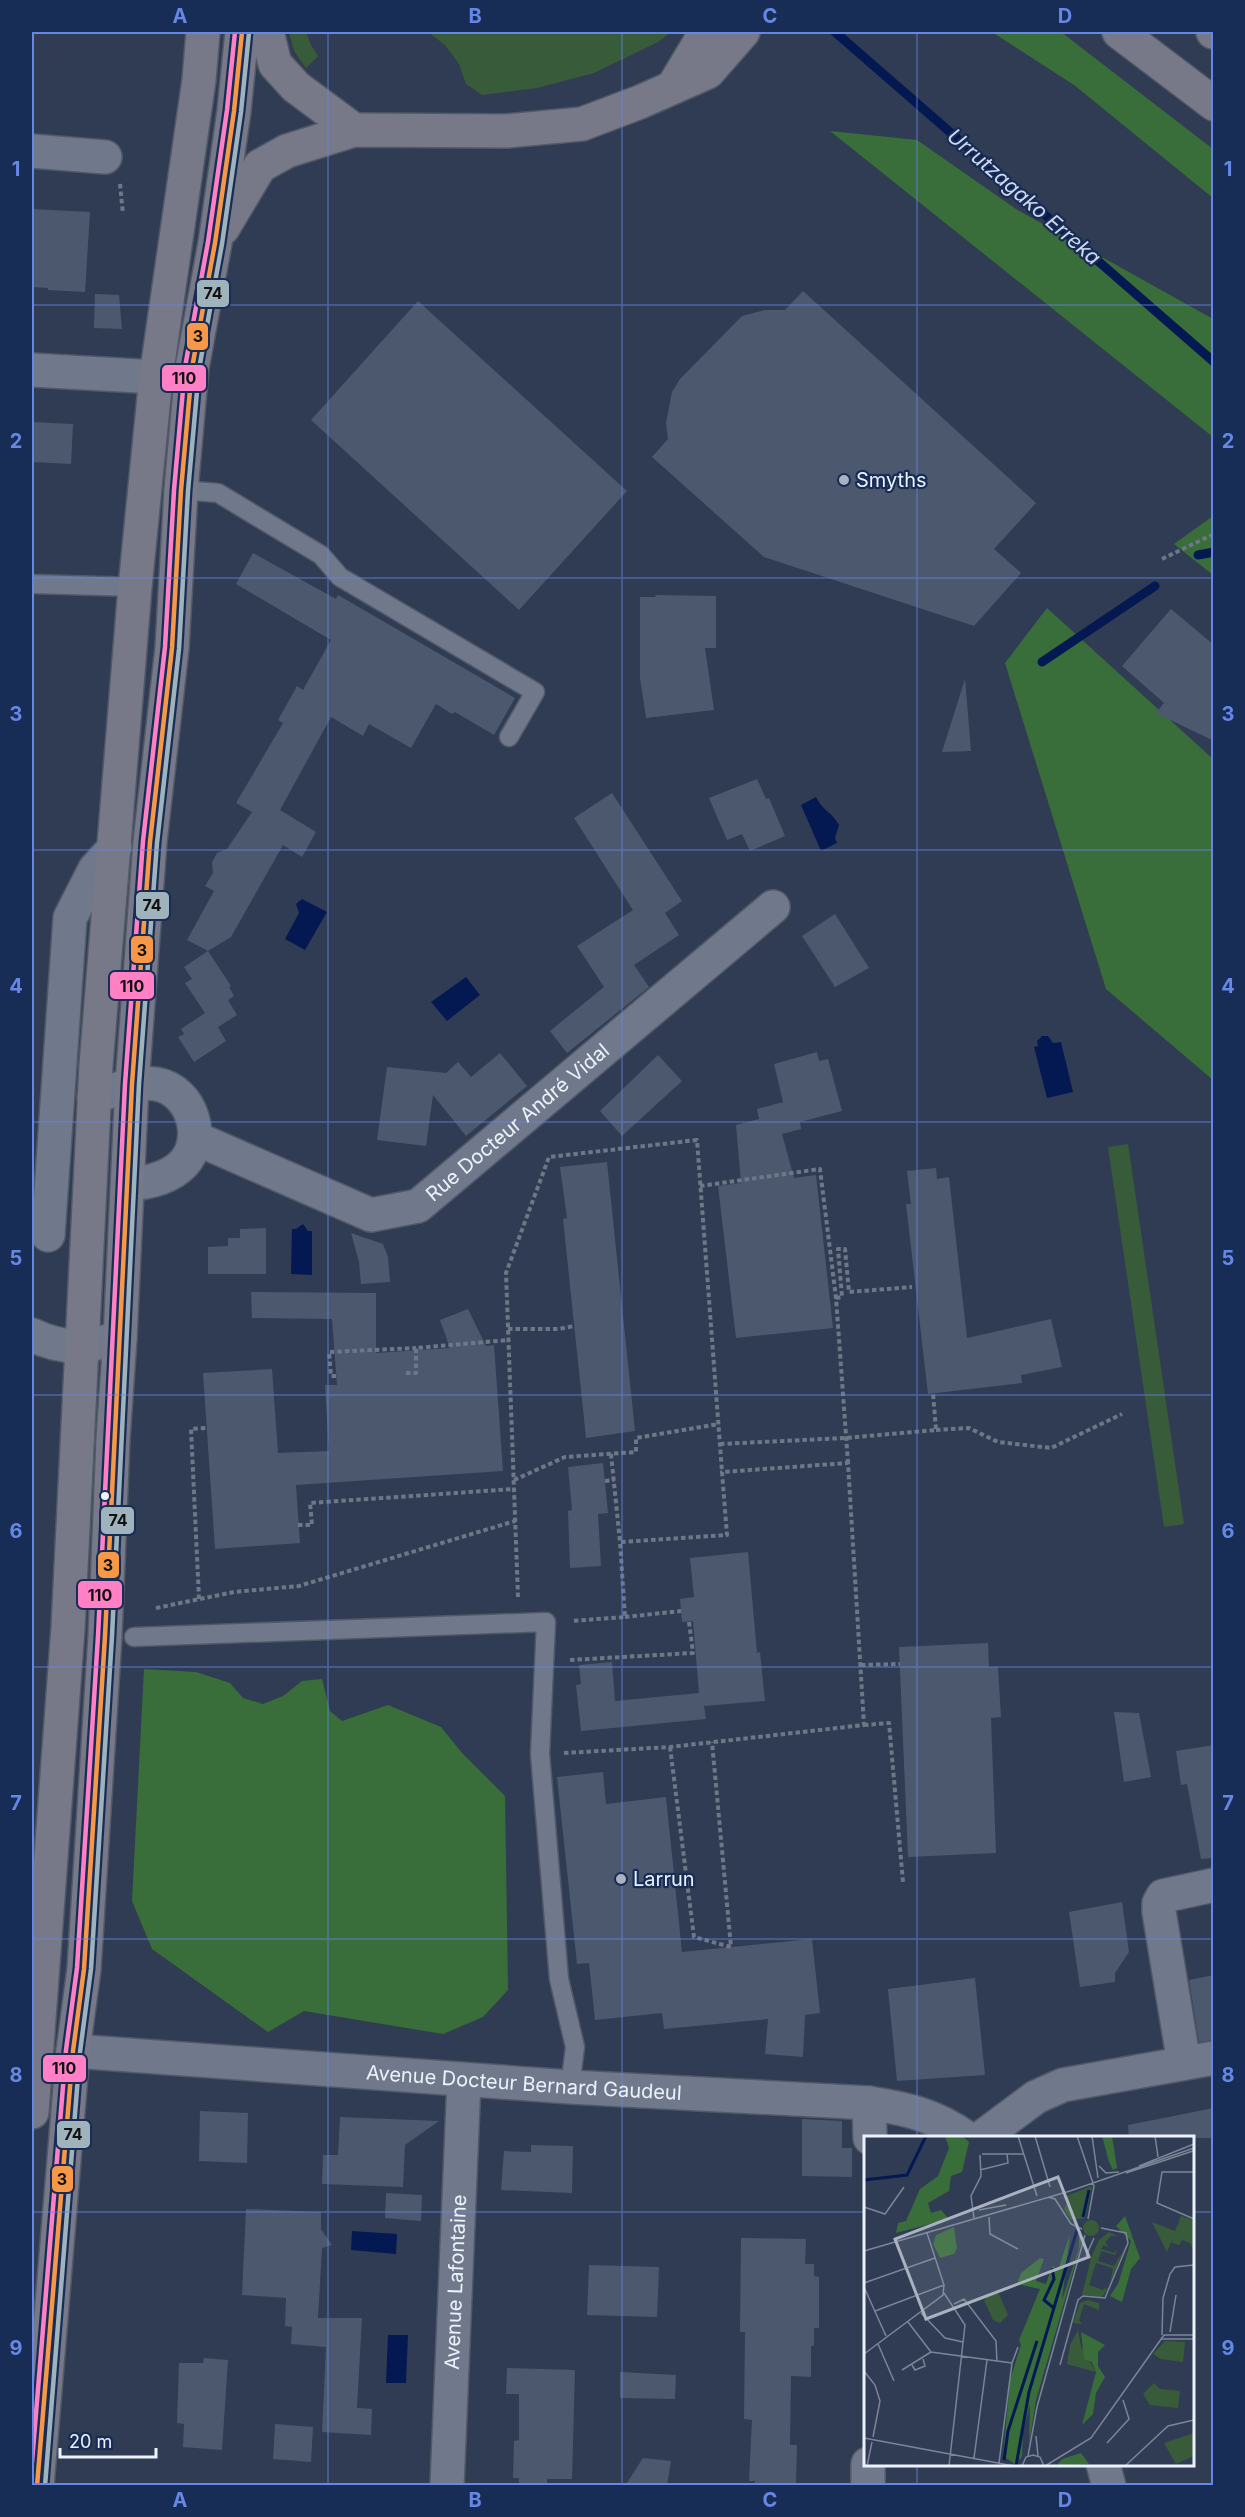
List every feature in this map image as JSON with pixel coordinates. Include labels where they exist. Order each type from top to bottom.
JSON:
[{"type":"main road","points":[[32,2112],[68,1628],[84,1347],[94,1097],[135,587],[156,377],[199,80],[203,32]]},
{"type":"main road","points":[[37,2486],[73,2051],[84,1969],[105,1636],[132,1084],[150,842],[172,648],[181,490],[192,368],[215,243],[234,111],[242,32]]},
{"type":"main road","points":[[267,32],[275,64],[296,87],[354,130]]},
{"type":"main road","points":[[673,87],[706,32]]},
{"type":"main road","points":[[215,243],[260,166],[286,151],[354,130],[506,131],[582,124],[708,72],[743,32]]},
{"type":"main road","points":[[1119,32],[1214,104]]},
{"type":"street","points":[[32,151],[105,157]]},
{"type":"street","points":[[32,370],[156,377]]},
{"type":"street","points":[[40,1242],[70,918],[95,868],[115,848]]},
{"type":"street","name":"Rue Docteur André Vidal","points":[[195,1138],[371,1215],[418,1206],[773,907]]},
{"type":"street","points":[[94,1097],[132,1084],[157,1084],[172,1090],[190,1110],[195,1138],[190,1154],[183,1164],[171,1174],[151,1182],[128,1184]]},
{"type":"street","points":[[40,1242],[88,1216]]},
{"type":"street","points":[[32,1335],[46,1342],[84,1347],[120,1338]]},
{"type":"street","points":[[984,2136],[1035,2097],[1062,2085],[1199,2061],[1159,1912],[1159,1903],[1163,1896],[1214,1885]]},
{"type":"street","name":"Avenue Docteur Bernard Gaudeul","points":[[73,2051],[570,2087],[869,2103],[914,2110],[946,2123],[964,2136]]},
{"type":"street","name":"Avenue Lafontaine","points":[[447,2486],[464,2080]]},
{"type":"street","points":[[869,2103],[870,2136]]},
{"type":"street","points":[[868,2466],[868,2486]]},
{"type":"street","points":[[1104,2466],[1109,2486]]},
{"type":"lane","points":[[181,490],[218,493],[321,555],[340,577],[535,692],[509,736]]},
{"type":"lane","points":[[32,584],[135,587]]},
{"type":"lane","points":[[134,1637],[546,1622],[540,1754],[559,1979],[575,2047],[570,2087]]},
{"type":"path","points":[[1162,559],[1214,534]]},
{"type":"path","points":[[518,1622],[506,1273],[549,1158],[697,1140],[727,1535],[620,1542]]},
{"type":"path","points":[[700,1186],[820,1169],[836,1298],[864,1725]]},
{"type":"path","points":[[836,1298],[842,1297],[838,1249],[845,1249],[849,1292],[912,1287]]},
{"type":"path","points":[[508,1329],[560,1329],[574,1326]]},
{"type":"path","points":[[336,1376],[331,1376],[329,1352],[509,1340]]},
{"type":"path","points":[[406,1373],[416,1373],[416,1348]]},
{"type":"path","points":[[933,1393],[936,1430]]},
{"type":"path","points":[[720,1444],[845,1438],[969,1428],[998,1442],[1051,1449],[1122,1414]]},
{"type":"path","points":[[513,1480],[565,1458],[636,1452],[636,1438],[719,1424]]},
{"type":"path","points":[[199,1599],[191,1429],[206,1428]]},
{"type":"path","points":[[611,1454],[625,1617]]},
{"type":"path","points":[[722,1472],[848,1463]]},
{"type":"path","points":[[605,1481],[614,1480]]},
{"type":"path","points":[[298,1525],[312,1525],[310,1503],[514,1489]]},
{"type":"path","points":[[134,1637],[153,1609],[234,1592],[299,1586],[515,1521]]},
{"type":"path","points":[[546,1622],[681,1611]]},
{"type":"path","points":[[544,1662],[693,1653],[689,1622]]},
{"type":"path","points":[[861,1665],[900,1664]]},
{"type":"path","points":[[540,1754],[670,1746],[890,1724],[903,1882]]},
{"type":"path","points":[[670,1746],[694,1937],[731,1947],[712,1742]]},
{"type":"green space","points":[[289,32],[306,32],[318,56],[306,68],[294,51]]},
{"type":"green space","points":[[428,32],[671,32],[658,42],[594,73],[537,88],[482,95],[466,84],[459,64],[445,45]]},
{"type":"green space","points":[[992,32],[1061,32],[1213,149],[1213,198],[1074,85]]},
{"type":"green space","points":[[830,131],[917,140],[1016,209],[1213,319],[1213,437]]},
{"type":"green space","points":[[1213,516],[1213,575],[1174,544]]},
{"type":"green space","points":[[1047,608],[1213,759],[1213,1080],[1106,989],[1005,663]]},
{"type":"green space","points":[[1128,1144],[1184,1524],[1164,1527],[1108,1147]]},
{"type":"green space","points":[[144,1669],[196,1672],[230,1683],[243,1698],[263,1704],[283,1696],[302,1681],[322,1679],[330,1711],[342,1721],[388,1705],[441,1727],[462,1753],[505,1796],[508,1990],[483,2017],[443,2034],[304,2011],[268,2032],[152,1949],[132,1901]]},
{"type":"shaded area","points":[[816,797],[839,825],[835,838],[837,843],[821,851],[801,805]]},
{"type":"shaded area","points":[[302,899],[327,912],[305,950],[285,939],[299,913],[296,904]]},
{"type":"shaded area","points":[[466,977],[480,995],[447,1021],[431,1002]]},
{"type":"shaded area","points":[[1042,1036],[1048,1036],[1053,1043],[1061,1042],[1073,1092],[1047,1098],[1034,1047],[1038,1046],[1037,1041]]},
{"type":"shaded area","points":[[303,1224],[308,1231],[312,1231],[312,1275],[291,1274],[292,1229]]},
{"type":"shaded area","points":[[352,2231],[397,2234],[396,2254],[351,2250]]},
{"type":"shaded area","points":[[388,2335],[408,2335],[406,2383],[386,2383]]},
{"type":"building","points":[[32,209],[90,212],[85,292],[32,287]]},
{"type":"building","name":"Smyths","points":[[803,291],[1036,503],[994,549],[1021,573],[974,626],[764,557],[652,457],[668,439],[666,423],[672,392],[680,379],[742,316],[765,310],[785,310]]},
{"type":"building","points":[[95,294],[119,295],[122,329],[94,328]]},
{"type":"building","points":[[418,301],[627,491],[519,610],[311,420]]},
{"type":"building","points":[[32,422],[73,424],[71,464],[32,462]]},
{"type":"building","points":[[253,553],[336,599],[338,595],[515,698],[494,735],[455,712],[452,714],[436,704],[411,748],[369,724],[363,736],[331,717],[280,810],[316,832],[302,857],[283,845],[231,937],[208,951],[187,940],[214,891],[205,886],[213,873],[212,862],[217,853],[227,849],[252,812],[236,803],[283,723],[278,720],[297,686],[303,690],[331,640],[236,584]]},
{"type":"building","points":[[655,595],[716,596],[716,648],[705,648],[714,710],[646,718],[640,678],[640,597],[656,597]]},
{"type":"building","points":[[1171,609],[1214,645],[1214,741],[1156,713],[1164,703],[1122,666]]},
{"type":"building","points":[[965,679],[971,751],[942,752]]},
{"type":"building","points":[[757,779],[766,799],[769,798],[785,836],[750,851],[742,834],[727,840],[709,798]]},
{"type":"building","points":[[612,793],[682,901],[665,913],[679,935],[634,965],[649,987],[567,1053],[550,1031],[604,987],[577,946],[633,910],[574,818]]},
{"type":"building","points":[[835,914],[869,968],[835,987],[802,936]]},
{"type":"building","points":[[208,951],[231,986],[229,987],[234,996],[228,1000],[237,1015],[218,1027],[226,1041],[194,1062],[178,1037],[184,1034],[181,1029],[205,1013],[185,983],[192,979],[184,967]]},
{"type":"building","points":[[817,1052],[819,1061],[828,1059],[842,1111],[800,1122],[801,1129],[782,1134],[794,1178],[816,1175],[833,1328],[736,1338],[718,1186],[741,1183],[736,1125],[759,1119],[757,1109],[783,1102],[774,1064]]},
{"type":"building","points":[[500,1053],[527,1086],[466,1136],[433,1095],[426,1146],[377,1140],[387,1067],[446,1073],[458,1062],[471,1077]]},
{"type":"building","points":[[658,1055],[682,1081],[622,1136],[600,1111]]},
{"type":"building","points":[[607,1162],[635,1431],[586,1438],[563,1219],[567,1218],[560,1167]]},
{"type":"building","points":[[936,1168],[937,1179],[949,1177],[967,1338],[1051,1319],[1062,1367],[1021,1375],[1022,1383],[928,1394],[906,1204],[911,1204],[907,1171]]},
{"type":"building","points":[[266,1228],[266,1274],[208,1274],[208,1247],[228,1246],[228,1238],[240,1238],[240,1229]]},
{"type":"building","points":[[351,1233],[383,1244],[388,1257],[390,1282],[361,1284],[359,1262]]},
{"type":"building","points":[[251,1292],[376,1293],[376,1353],[450,1348],[440,1320],[468,1309],[486,1346],[494,1345],[503,1471],[296,1485],[300,1543],[215,1549],[203,1373],[272,1369],[278,1453],[329,1451],[325,1385],[337,1385],[332,1319],[252,1318]]},
{"type":"building","points":[[603,1463],[608,1513],[598,1514],[601,1566],[570,1568],[568,1511],[572,1510],[568,1467]]},
{"type":"building","points":[[748,1552],[757,1653],[760,1652],[765,1701],[704,1706],[706,1719],[581,1731],[576,1685],[581,1684],[579,1665],[612,1662],[615,1701],[699,1693],[693,1621],[682,1622],[680,1599],[694,1597],[690,1558]]},
{"type":"building","points":[[988,1643],[989,1667],[998,1667],[1001,1717],[991,1718],[996,1853],[908,1857],[899,1647]]},
{"type":"building","points":[[1114,1712],[1139,1713],[1151,1777],[1124,1782]]},
{"type":"building","points":[[1214,1745],[1214,1858],[1201,1859],[1187,1784],[1181,1785],[1176,1751]]},
{"type":"building","points":[[603,1772],[606,1804],[666,1797],[682,1952],[812,1939],[820,2013],[805,2015],[803,2057],[765,2054],[768,2019],[664,2029],[662,2013],[595,2020],[589,1963],[577,1964],[557,1777]]},
{"type":"building","points":[[1122,1902],[1129,1952],[1115,1973],[1115,1982],[1080,1987],[1069,1912]]},
{"type":"building","points":[[1214,1975],[1214,2040],[1199,2042],[1189,1980]]},
{"type":"building","points":[[975,1978],[985,2075],[897,2081],[888,1989]]},
{"type":"building","points":[[1214,2108],[1214,2138],[1129,2136],[1128,2125]]},
{"type":"building","points":[[200,2111],[248,2113],[247,2163],[199,2161]]},
{"type":"building","points":[[340,2117],[439,2121],[405,2145],[403,2187],[322,2184],[323,2155],[338,2155]]},
{"type":"building","points":[[802,2119],[842,2121],[842,2148],[852,2148],[852,2177],[802,2176]]},
{"type":"building","points":[[531,2145],[573,2146],[572,2193],[501,2190],[504,2151],[531,2152]]},
{"type":"building","points":[[386,2193],[422,2195],[421,2221],[385,2218]]},
{"type":"building","points":[[246,2209],[321,2212],[321,2229],[332,2245],[322,2248],[318,2318],[362,2318],[357,2408],[372,2409],[371,2435],[322,2432],[326,2347],[291,2344],[292,2327],[285,2326],[286,2298],[242,2295]]},
{"type":"building","points":[[741,2238],[806,2239],[805,2264],[814,2264],[814,2276],[819,2277],[819,2328],[814,2328],[814,2346],[811,2346],[811,2377],[791,2376],[790,2445],[797,2445],[796,2483],[789,2483],[789,2486],[755,2486],[755,2481],[749,2481],[752,2420],[744,2419],[745,2332],[740,2332]]},
{"type":"building","points":[[589,2265],[659,2267],[657,2317],[587,2315]]},
{"type":"building","points":[[204,2358],[228,2360],[222,2450],[183,2447],[184,2424],[177,2423],[179,2363],[203,2363]]},
{"type":"building","points":[[507,2368],[575,2370],[572,2479],[547,2479],[547,2486],[519,2486],[519,2478],[513,2478],[514,2441],[519,2440],[519,2394],[506,2394]]},
{"type":"building","points":[[620,2372],[676,2375],[675,2399],[620,2398]]},
{"type":"building","points":[[275,2424],[313,2427],[311,2462],[273,2459]]},
{"type":"building","points":[[643,2458],[671,2461],[667,2486],[625,2486]]},
{"type":"waterway","name":"Urrutzagako Erreka","points":[[835,32],[1214,362]]},
{"type":"waterway","points":[[1198,555],[1214,552]]},
{"type":"waterway","points":[[1042,662],[1155,586]]},
{"type":"transit line","name":"110","points":[[32,2462],[66,2050],[77,1968],[98,1636],[125,1084],[143,841],[165,647],[174,490],[185,367],[208,242],[227,110],[235,32]]},
{"type":"transit line","name":"3","points":[[37,2486],[73,2051],[84,1969],[105,1636],[132,1084],[150,842],[172,648],[181,490],[192,368],[215,243],[234,111],[242,32]]},
{"type":"transit line","name":"74","points":[[45,2486],[80,2052],[91,1969],[112,1636],[139,1084],[157,843],[179,649],[188,491],[199,369],[222,244],[241,112],[249,33]]},
{"type":"place","name":"Smyths","points":[[844,480]]},
{"type":"place","name":"Larrun","points":[[621,1879]]}]
